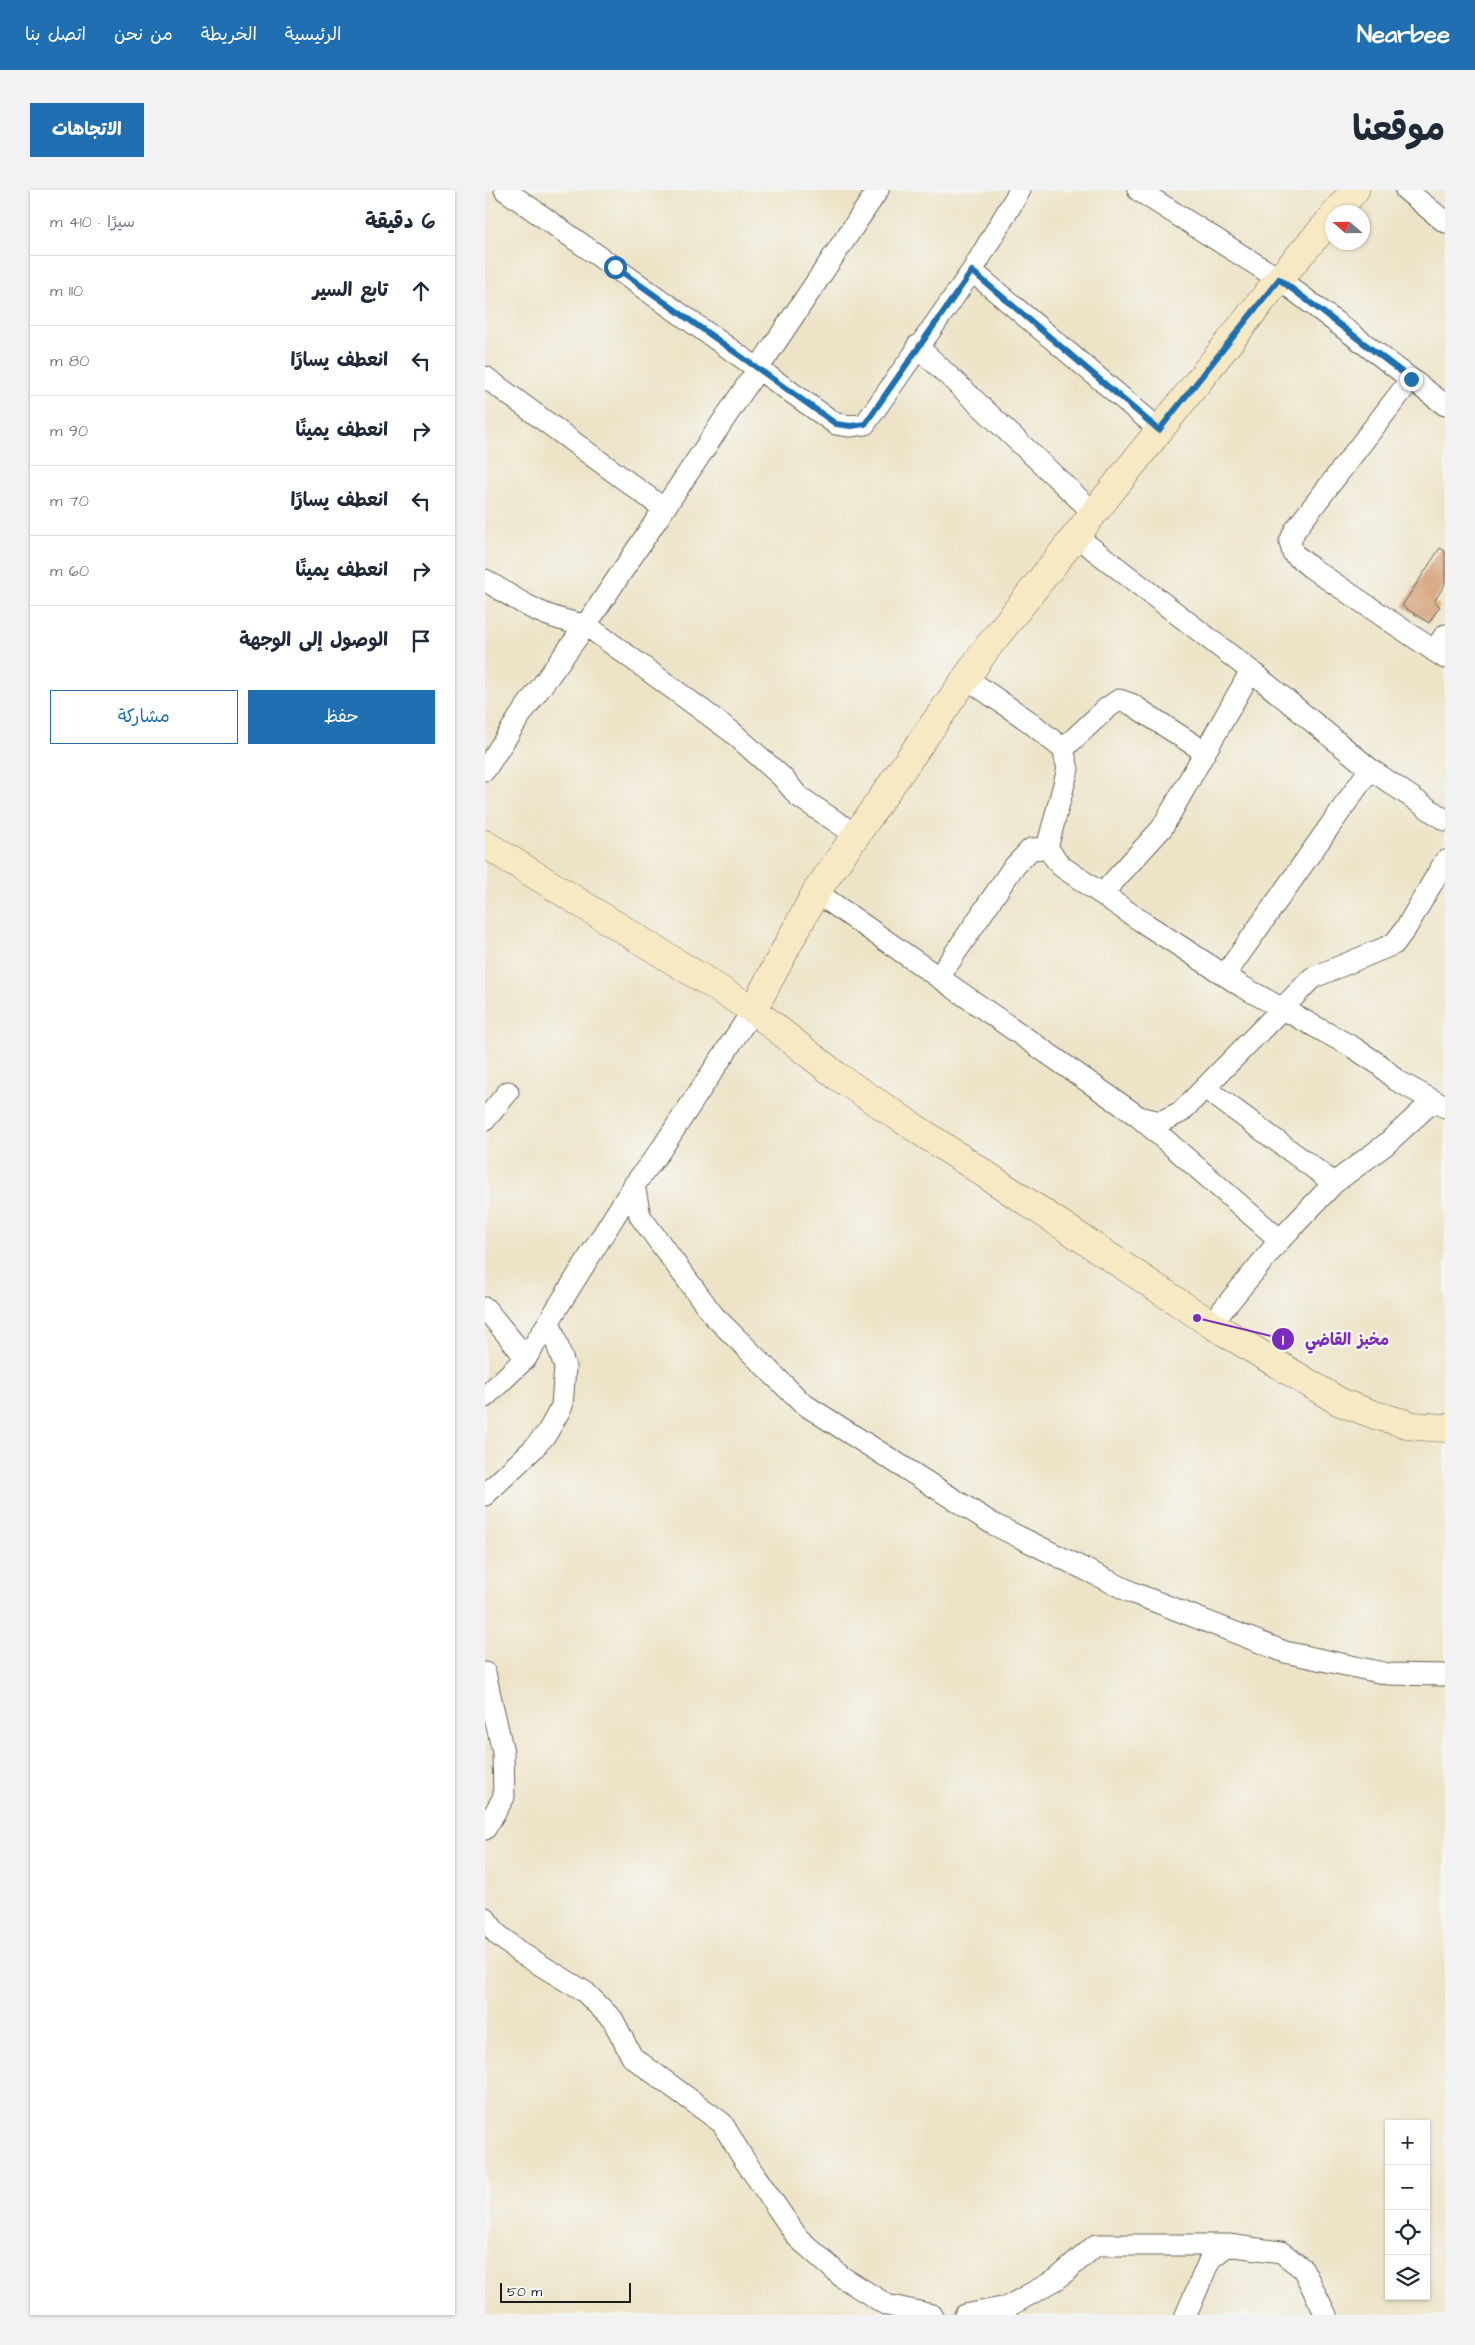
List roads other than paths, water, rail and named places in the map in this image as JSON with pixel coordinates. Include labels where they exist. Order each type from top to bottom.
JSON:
[{"type":"street","points":[[505,190],[836,424],[851,426],[865,424],[917,346],[972,271],[1020,190]]},
{"type":"street","points":[[1138,190],[1279,279],[1445,405]]},
{"type":"street","points":[[1342,205],[1355,190]]},
{"type":"street","points":[[1406,190],[1445,222]]},
{"type":"street","points":[[485,770],[522,713],[586,625],[877,191]]},
{"type":"street","points":[[485,1397],[526,1358],[634,1185],[660,1151],[753,1010],[816,892],[987,648],[1279,279],[1325,226]]},
{"type":"street","points":[[972,271],[1159,430]]},
{"type":"street","points":[[917,346],[1094,513]]},
{"type":"street","points":[[485,376],[663,508]]},
{"type":"street","points":[[1411,379],[1295,530],[1290,542],[1293,553],[1310,568],[1441,648]]},
{"type":"street","points":[[1076,536],[1251,671],[1370,769],[1445,820]]},
{"type":"street","points":[[485,580],[535,611],[560,621],[586,625],[732,732],[783,777],[798,796],[856,835]]},
{"type":"street","points":[[1101,894],[1162,828],[1251,671]]},
{"type":"street","points":[[966,678],[1030,722],[1063,750],[1068,769],[1047,848]]},
{"type":"street","points":[[1063,750],[1107,708],[1119,700],[1131,704],[1205,752]]},
{"type":"street","points":[[1225,975],[1370,769]]},
{"type":"street","points":[[485,844],[753,1010],[837,1076],[1211,1324],[1340,1402],[1375,1415],[1414,1426],[1445,1428]]},
{"type":"street","points":[[1047,848],[1061,866],[1225,975],[1355,1048],[1380,1065],[1396,1080],[1439,1104],[1334,1183],[1280,1240],[1211,1324]]},
{"type":"street","points":[[939,977],[1012,869],[1031,849],[1047,848]]},
{"type":"street","points":[[1139,1117],[1160,1122],[1181,1112],[1312,978],[1394,944],[1406,928],[1445,861]]},
{"type":"street","points":[[816,892],[1139,1117],[1280,1240]]},
{"type":"street","points":[[1205,1088],[1334,1183]]},
{"type":"street","points":[[485,1120],[508,1092]]},
{"type":"street","points":[[634,1185],[640,1216],[714,1316],[802,1404],[993,1524],[1131,1592],[1285,1652],[1388,1674],[1445,1675]]},
{"type":"street","points":[[485,1308],[526,1358]]},
{"type":"street","points":[[485,1495],[547,1433],[561,1406],[565,1366],[549,1321]]},
{"type":"street","points":[[485,1673],[503,1752],[504,1797],[485,1829]]},
{"type":"street","points":[[485,1918],[497,1934],[519,1952],[585,1992],[613,2020],[632,2057],[723,2123],[743,2158],[798,2238],[842,2277],[887,2305],[932,2315]]},
{"type":"street","points":[[965,2315],[1007,2307],[1057,2279],[1096,2245],[1229,2245],[1281,2252],[1303,2269],[1326,2315]]},
{"type":"street","points":[[1186,2315],[1210,2258],[1229,2245]]},
{"type":"place","name":"مخبز القاضي","points":[[1197,1318]]}]
